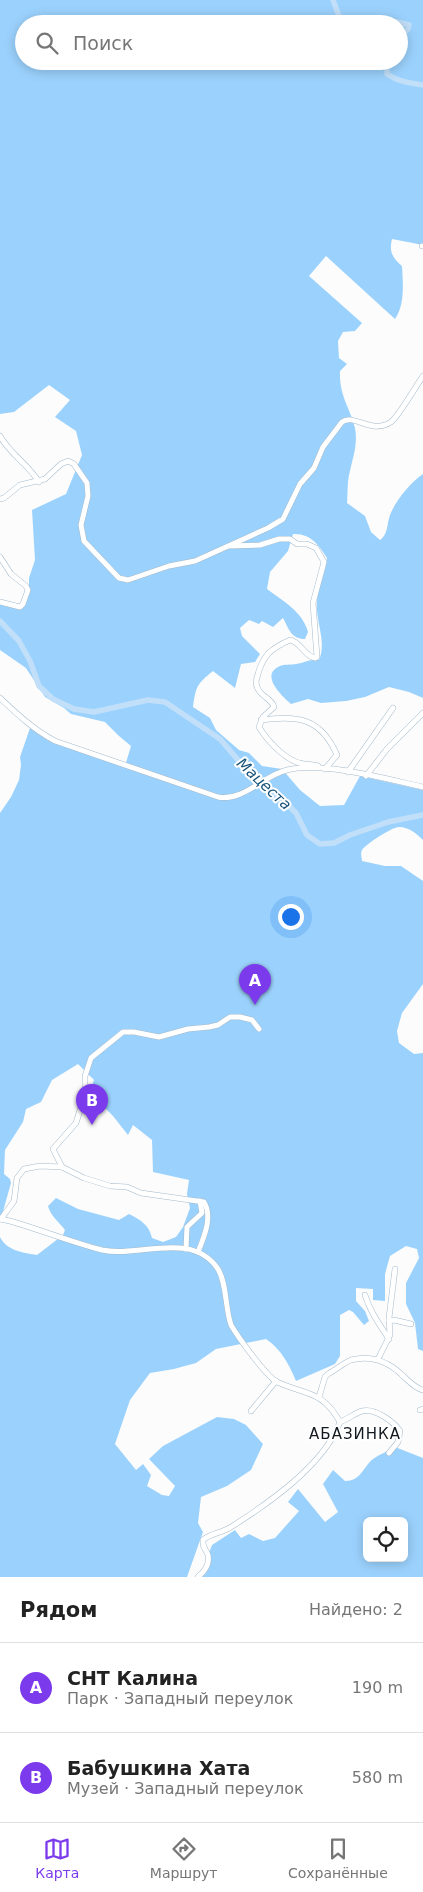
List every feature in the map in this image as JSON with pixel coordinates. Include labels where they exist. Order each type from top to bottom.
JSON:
[{"type":"street","points":[[0,499],[20,485],[39,482],[52,475],[61,464],[68,461],[74,464],[87,484],[88,496],[81,525],[84,541],[118,578],[124,580],[170,566],[195,561],[268,528],[283,519],[300,484],[318,460],[323,447],[342,422],[346,419],[351,419],[371,427],[383,426],[392,421],[423,376]]},
{"type":"street","points":[[0,436],[5,445],[33,471],[39,482]]},
{"type":"street","points":[[229,546],[260,545],[279,539],[290,539],[297,544],[307,544],[316,548],[324,562],[313,603],[314,634],[318,654],[315,658],[311,657],[297,642],[290,640],[262,660],[256,680],[257,688],[266,699],[273,703],[274,707],[261,720],[259,727],[262,731],[288,757],[296,762],[423,787]]},
{"type":"street","points":[[0,557],[11,574],[28,590],[20,607],[0,602]]},
{"type":"street","points":[[0,698],[42,734],[69,747],[218,797],[231,797],[244,792],[277,773],[288,770],[326,768],[338,755],[322,729],[292,718],[261,720]]},
{"type":"street","points":[[348,772],[393,708]]},
{"type":"street","points":[[366,776],[387,749],[423,713]]},
{"type":"street","points":[[56,1163],[53,1149],[76,1123],[86,1094],[85,1076],[91,1058],[123,1032],[134,1032],[159,1037],[188,1029],[209,1027],[230,1017],[252,1020],[259,1029]]},
{"type":"street","points":[[198,1252],[205,1233],[208,1217],[206,1204],[200,1200],[141,1193],[127,1187],[110,1186],[84,1178],[56,1163],[29,1166],[24,1169],[17,1178],[14,1201],[1,1219],[38,1229],[75,1243],[104,1250],[154,1248],[186,1249],[198,1252],[211,1262],[222,1278],[228,1318],[235,1332],[276,1381],[319,1397],[336,1414],[340,1422]]},
{"type":"street","points":[[186,1249],[188,1227],[202,1213],[200,1200]]},
{"type":"street","points":[[378,1359],[389,1339],[393,1319],[395,1269]]},
{"type":"street","points":[[365,1296],[373,1315],[389,1339]]},
{"type":"street","points":[[393,1319],[411,1324]]},
{"type":"street","points":[[319,1397],[325,1377],[351,1360],[378,1359],[396,1370],[415,1387],[423,1390]]},
{"type":"street","points":[[251,1411],[276,1381]]},
{"type":"street","points":[[198,1577],[205,1570],[208,1561],[208,1555],[202,1546],[203,1540],[226,1530],[273,1499],[323,1453],[340,1422],[364,1410],[380,1414],[395,1424],[400,1431],[398,1442],[389,1454]]},
{"type":"shaded area","points":[[0,0],[423,0],[423,245],[392,239],[392,254],[402,266],[403,294],[398,313],[395,319],[326,256],[309,276],[362,323],[355,331],[343,332],[338,341],[339,358],[347,364],[340,371],[341,388],[356,434],[355,450],[348,479],[347,503],[365,516],[371,532],[380,540],[386,532],[390,515],[396,504],[408,487],[423,474],[423,698],[389,687],[365,697],[346,701],[321,703],[308,699],[291,704],[278,691],[272,680],[274,670],[282,665],[319,660],[322,648],[317,603],[327,558],[317,544],[309,538],[293,534],[288,551],[270,572],[267,589],[292,608],[302,619],[308,632],[305,639],[300,639],[293,635],[283,618],[273,627],[262,621],[259,624],[249,620],[240,628],[242,636],[260,654],[255,662],[241,664],[235,688],[213,671],[198,686],[193,707],[210,718],[216,730],[239,750],[249,753],[262,766],[282,769],[300,790],[320,806],[344,805],[360,776],[423,790],[423,840],[415,833],[399,827],[368,844],[361,854],[362,861],[385,866],[401,866],[423,881],[423,984],[402,1013],[397,1031],[399,1043],[414,1054],[423,1053],[423,1351],[418,1349],[415,1323],[406,1304],[406,1283],[419,1258],[417,1249],[406,1246],[390,1256],[385,1274],[385,1301],[373,1300],[373,1289],[356,1288],[356,1301],[365,1311],[369,1321],[364,1325],[349,1310],[340,1315],[340,1356],[335,1364],[296,1381],[284,1357],[266,1339],[216,1349],[196,1363],[150,1373],[130,1400],[115,1444],[136,1470],[143,1464],[151,1475],[147,1486],[162,1495],[169,1496],[175,1486],[149,1459],[163,1446],[217,1417],[234,1419],[246,1425],[263,1444],[251,1470],[227,1486],[201,1497],[198,1523],[203,1532],[187,1577],[0,1577],[0,1237],[11,1248],[37,1255],[63,1235],[65,1230],[48,1206],[56,1198],[78,1209],[119,1220],[129,1214],[144,1223],[152,1238],[163,1242],[176,1237],[183,1227],[190,1208],[187,1194],[189,1180],[153,1172],[152,1140],[133,1125],[128,1135],[113,1116],[92,1095],[94,1080],[78,1064],[52,1080],[41,1102],[26,1109],[23,1122],[5,1150],[4,1174],[10,1179],[11,1183],[0,1222],[0,813],[11,797],[19,780],[20,757],[30,728],[54,741],[125,766],[131,746],[105,722],[71,714],[45,697],[26,668],[0,650],[0,603],[19,608],[29,590],[29,578],[35,560],[32,510],[66,494],[82,455],[76,431],[55,417],[70,400],[49,385],[14,412],[0,414]]},
{"type":"shaded area","points":[[395,1447],[423,1458],[423,1577],[203,1577],[201,1574],[212,1545],[235,1530],[241,1538],[249,1534],[263,1541],[275,1538],[299,1511],[288,1502],[298,1489],[325,1522],[338,1512],[323,1484],[333,1470],[345,1481],[355,1479],[378,1456]]},
{"type":"waterway","points":[[333,0],[339,15]]},
{"type":"waterway","points":[[408,25],[408,29]]},
{"type":"waterway","points":[[387,70],[387,74],[391,77],[423,85]]},
{"type":"waterway","name":"Мацеста","points":[[0,621],[19,641],[30,661],[39,686],[53,699],[74,709],[94,712],[148,700],[165,702],[220,739],[251,775],[274,791],[296,813],[307,835],[320,844],[334,843],[350,835],[388,822],[423,815]]},
{"type":"place","name":"СНТ Калина","points":[[255,1005]]},
{"type":"place","name":"Бабушкина Хата","points":[[92,1125]]},
{"type":"district","name":"АБАЗИНКА","points":[[355,1434]]}]
